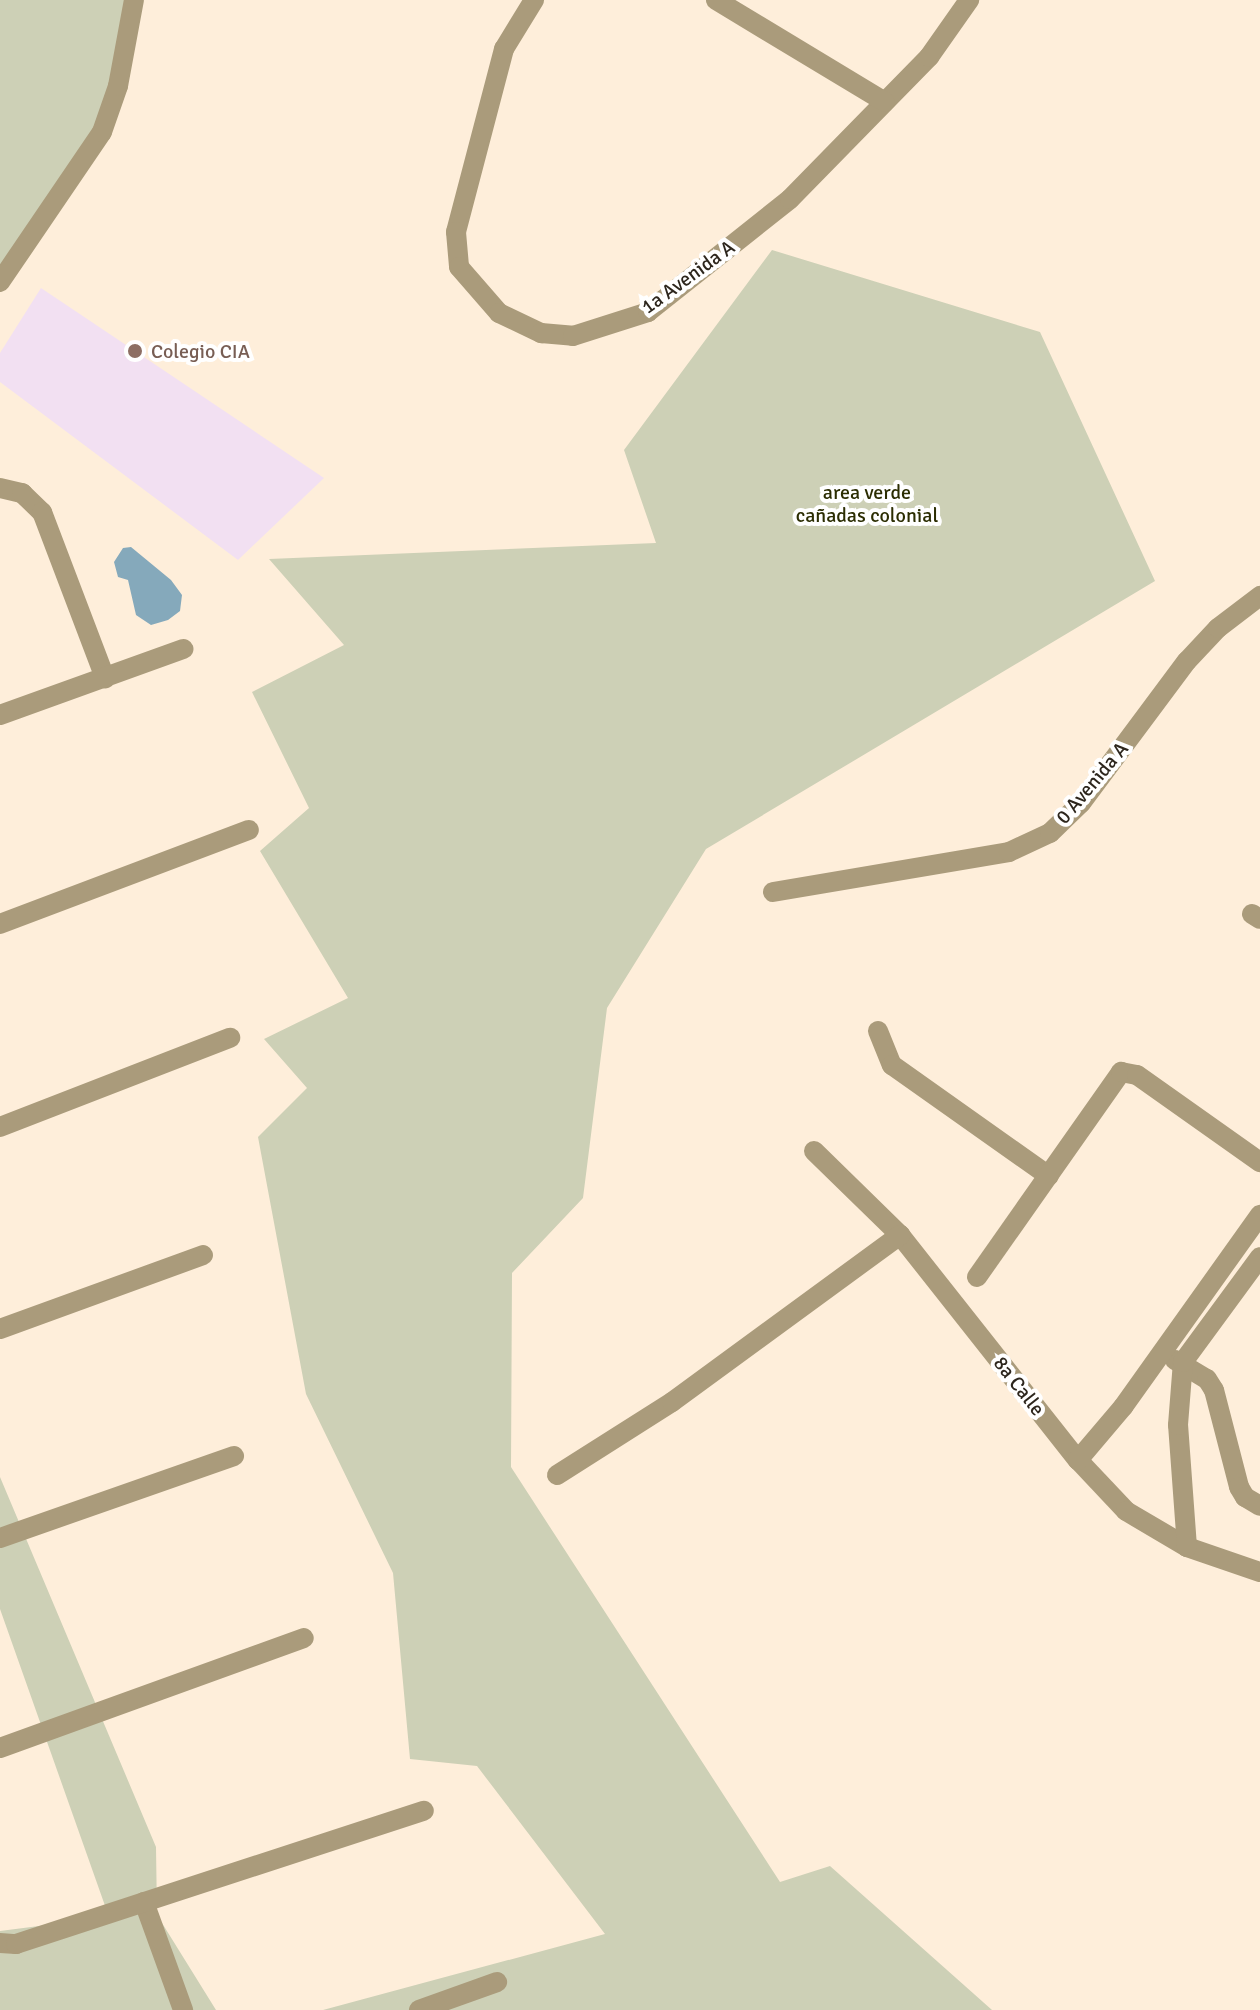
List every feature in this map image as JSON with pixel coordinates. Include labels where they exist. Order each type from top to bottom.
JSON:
[{"type":"street","points":[[0,282],[102,132],[121,74],[134,0]]},
{"type":"street","name":"1a Avenida A","points":[[534,0],[504,49],[456,232],[459,267],[499,313],[541,333],[573,336],[648,312],[790,199],[929,57],[969,0]]},
{"type":"street","points":[[716,0],[885,102]]},
{"type":"street","points":[[0,488],[22,493],[42,512],[105,678]]},
{"type":"street","name":"0 Avenida A","points":[[773,892],[1009,852],[1050,833],[1081,803],[1187,661],[1218,628],[1260,596]]},
{"type":"street","points":[[0,715],[183,649]]},
{"type":"street","points":[[0,924],[249,830]]},
{"type":"street","points":[[878,1031],[881,1047],[892,1065],[1049,1176]]},
{"type":"street","points":[[0,1127],[230,1038]]},
{"type":"street","points":[[977,1277],[1121,1072],[1129,1071],[1260,1162]]},
{"type":"street","name":"8a Calle","points":[[814,1151],[900,1235],[1078,1460],[1126,1511],[1187,1547],[1260,1572]]},
{"type":"street","points":[[1078,1460],[1123,1407],[1260,1215]]},
{"type":"street","points":[[557,1475],[672,1402],[900,1235]]},
{"type":"street","points":[[0,1329],[203,1255]]},
{"type":"street","points":[[1187,1547],[1178,1425],[1183,1362],[1260,1257]]},
{"type":"street","points":[[1160,1355],[1183,1362],[1207,1379],[1218,1398],[1239,1487],[1245,1497],[1260,1506]]},
{"type":"street","points":[[0,1538],[234,1456]]},
{"type":"street","points":[[0,1748],[304,1638]]},
{"type":"street","points":[[0,1943],[16,1944],[424,1811]]},
{"type":"street","points":[[144,1902],[183,2010]]},
{"type":"street","points":[[419,2010],[497,1982]]},
{"type":"shaded area","points":[[41,288],[324,478],[238,560],[0,382],[0,353]]},
{"type":"green space","points":[[0,0],[124,0],[130,38],[77,173],[0,282]]},
{"type":"green space","name":"area verde cañadas colonial","points":[[772,250],[1040,332],[1155,581],[706,849],[607,1008],[583,1198],[512,1273],[511,1467],[780,1882],[830,1866],[992,2010],[323,2010],[605,1934],[477,1766],[410,1759],[393,1573],[306,1394],[258,1137],[307,1088],[264,1039],[348,998],[260,851],[309,808],[252,692],[344,645],[269,559],[656,543],[624,450]]},
{"type":"green space","points":[[0,1477],[156,1847],[157,1915],[216,2010],[0,2010],[0,1931],[109,1917],[0,1609]]},
{"type":"water","points":[[131,547],[171,580],[182,595],[180,611],[168,620],[151,625],[136,615],[128,580],[118,577],[114,562],[123,548]]},
{"type":"place","name":"Colegio CIA","points":[[135,351]]}]
